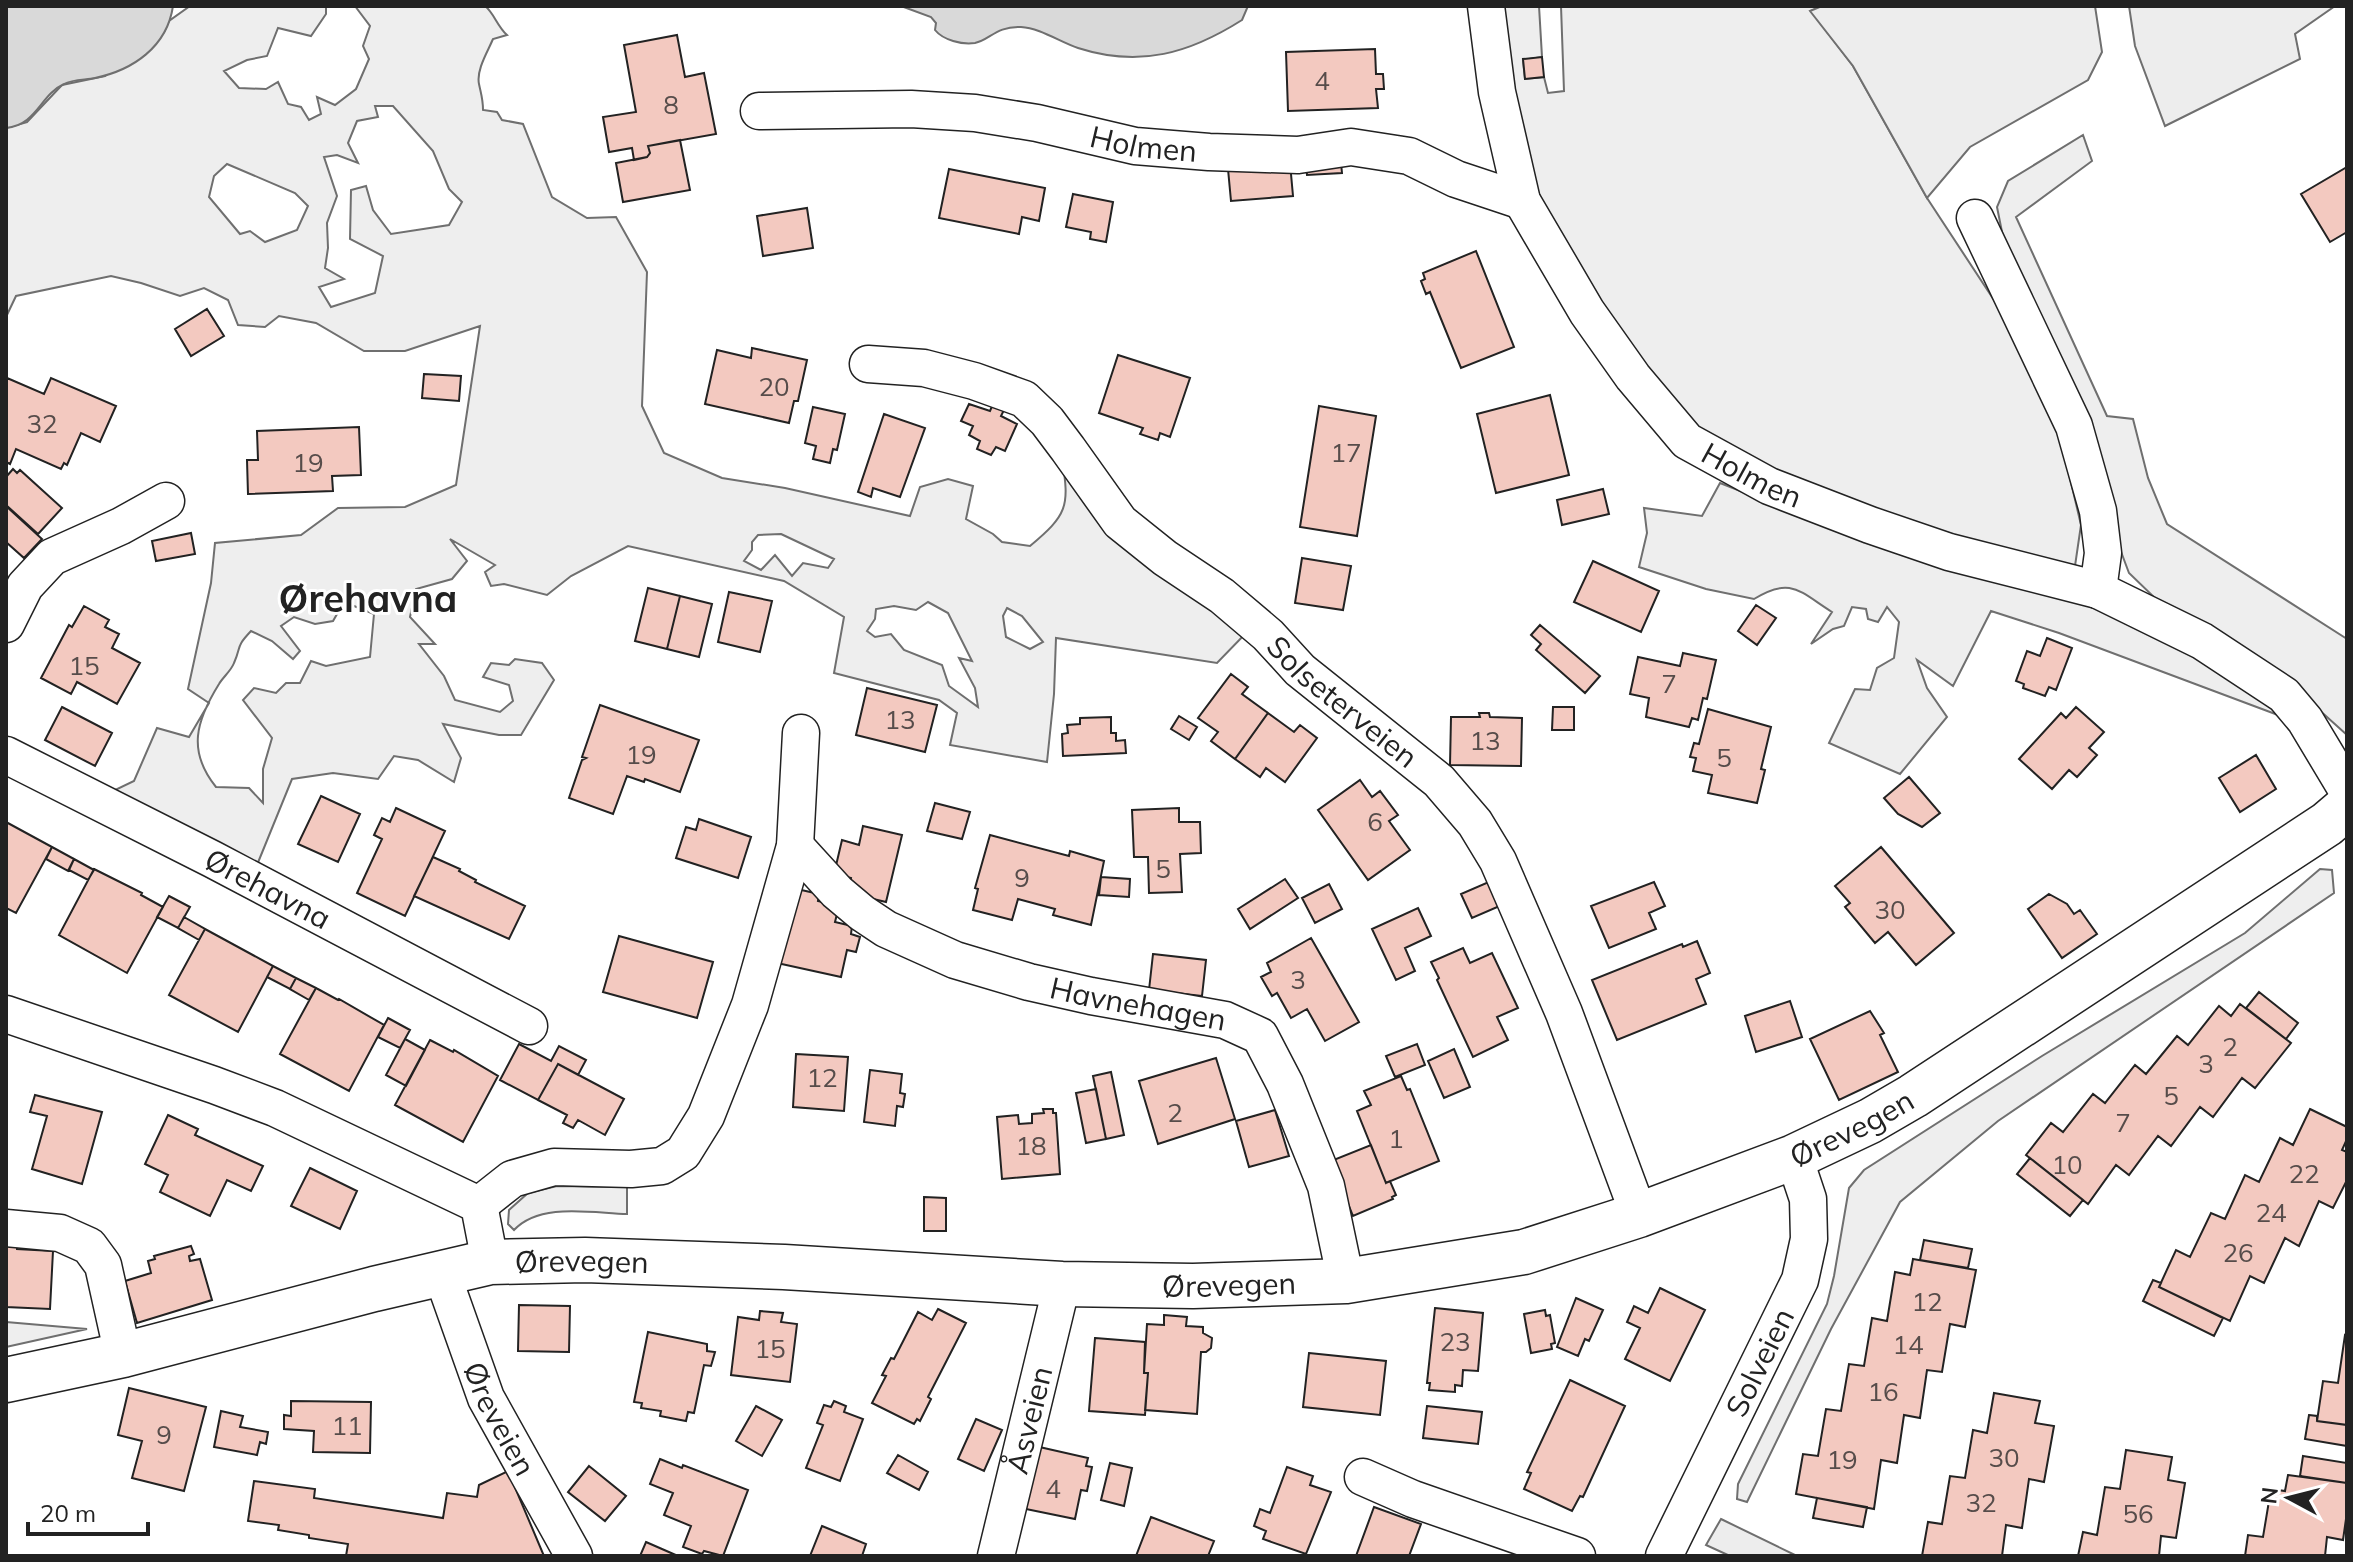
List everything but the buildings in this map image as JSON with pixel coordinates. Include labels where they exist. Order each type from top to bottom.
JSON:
[{"type":"street","name":"Holmen","points":[[1486,6],[1497,92],[1522,201],[1587,312],[1633,377],[1687,441],[1769,486],[1949,552],[2098,590],[2202,641],[2284,695],[2305,720],[2347,790]]},
{"type":"street","name":"Holmen","points":[[759,111],[911,109],[975,113],[1037,123],[1135,146],[1209,152],[1298,155],[1351,147],[1409,156],[1456,179],[1522,201]]},
{"type":"street","points":[[1975,218],[2074,426],[2098,511],[2103,553],[2098,590]]},
{"type":"street","name":"Solseterveien","points":[[868,364],[924,368],[1024,399],[1047,421],[1120,522],[1165,558],[1222,596],[1268,635],[1300,670],[1439,781],[1475,823],[1498,861],[1564,1013],[1639,1215]]},
{"type":"street","points":[[6,624],[25,586],[52,557],[121,526],[166,501]]},
{"type":"street","points":[[479,1205],[512,1179],[554,1167],[631,1169],[662,1166],[683,1153],[706,1116],[750,1005],[795,846],[801,733]]},
{"type":"street","name":"Ørehavna","points":[[6,755],[212,859],[529,1026]]},
{"type":"street","name":"Ørevegen","points":[[6,1380],[123,1355],[490,1262],[585,1260],[769,1266],[1062,1284],[1193,1286],[1346,1281],[1524,1252],[1639,1215],[1794,1157],[1870,1121],[1913,1096],[2327,824],[2347,807]]},
{"type":"street","name":"Havnehagen","points":[[795,846],[837,892],[862,913],[886,929],[955,960],[1076,992],[1225,1020],[1260,1036],[1285,1084],[1326,1186],[1346,1281]]},
{"type":"street","points":[[6,1014],[275,1108],[479,1205]]},
{"type":"street","name":"Solveien","points":[[1664,1556],[1800,1280],[1809,1239],[1808,1199],[1794,1157]]},
{"type":"street","points":[[479,1205],[490,1262]]},
{"type":"street","points":[[6,1228],[60,1233],[89,1246],[103,1265],[123,1355]]},
{"type":"street","name":"Øreveien","points":[[442,1274],[486,1398],[574,1556]]},
{"type":"street","name":"Åsveien","points":[[996,1556],[1062,1284]]},
{"type":"street","points":[[1363,1477],[1413,1499],[1577,1556]]},
{"type":"shaded area","points":[[6,6],[173,6],[164,33],[156,45],[135,63],[109,74],[64,84],[49,95],[32,116],[6,128]]},
{"type":"shaded area","points":[[190,6],[326,6],[326,14],[311,36],[278,28],[267,56],[247,60],[224,71],[239,88],[266,89],[278,82],[288,104],[301,107],[309,120],[321,114],[317,97],[335,105],[356,89],[369,59],[363,46],[370,26],[355,6],[485,6],[507,35],[493,39],[481,67],[479,79],[483,110],[497,112],[502,120],[523,124],[552,197],[587,218],[616,217],[647,272],[642,406],[664,453],[722,478],[785,488],[910,516],[920,487],[948,479],[973,486],[966,519],[1002,542],[1030,546],[1052,526],[1063,509],[1066,488],[1062,459],[1248,631],[1217,663],[1056,638],[1047,762],[950,745],[957,713],[939,700],[834,673],[844,617],[784,581],[628,546],[571,576],[547,595],[504,584],[491,586],[485,572],[495,565],[450,539],[467,561],[452,579],[416,589],[410,617],[435,644],[419,644],[444,676],[455,700],[500,712],[513,701],[509,685],[483,677],[491,663],[509,665],[515,659],[542,663],[554,680],[521,735],[499,735],[443,724],[461,758],[454,782],[418,760],[394,756],[378,779],[333,773],[292,779],[257,865],[115,790],[134,781],[157,728],[189,737],[206,708],[200,723],[198,748],[207,774],[216,787],[249,788],[263,803],[263,769],[272,738],[243,700],[254,688],[276,693],[286,683],[300,683],[311,661],[326,666],[370,657],[374,614],[344,602],[333,621],[315,624],[294,617],[281,626],[300,651],[293,659],[272,641],[251,631],[209,703],[188,689],[211,583],[215,543],[301,535],[338,508],[405,507],[456,485],[480,326],[405,351],[364,351],[316,323],[279,316],[265,327],[238,325],[228,300],[204,288],[180,296],[111,276],[16,296],[6,317],[6,128],[27,122],[62,85],[105,76],[164,32],[169,21]],"holes":[[[375,106],[393,106],[433,151],[449,189],[462,202],[449,225],[391,234],[373,210],[366,186],[351,190],[350,239],[383,256],[375,293],[331,307],[319,287],[344,279],[325,268],[327,223],[337,196],[324,157],[337,155],[358,163],[348,143],[357,121],[378,117]],[[227,164],[295,193],[308,206],[297,230],[265,242],[250,231],[240,234],[209,197],[214,176]],[[781,534],[834,559],[828,568],[803,563],[792,576],[775,555],[761,570],[744,561],[752,550],[752,542],[758,535]],[[928,602],[948,613],[972,661],[959,658],[975,688],[978,707],[949,686],[942,665],[904,650],[891,634],[875,637],[867,631],[875,619],[876,609],[894,606],[916,610]],[[1007,608],[1022,616],[1043,642],[1030,649],[1006,637],[1003,616]]]},
{"type":"shaded area","points":[[901,6],[1248,6],[1242,20],[1184,49],[1143,57],[1122,57],[1078,48],[1021,27],[999,31],[975,43],[959,42],[938,34],[931,17]]},
{"type":"shaded area","points":[[1496,6],[1539,6],[1542,57],[1523,60],[1525,79],[1544,77],[1548,93],[1564,91],[1561,6],[1822,6],[1811,11],[1853,66],[1927,198],[2011,326],[2058,427],[2081,525],[2075,566],[1910,527],[1714,444],[1663,389],[1601,311],[1529,178]]},
{"type":"shaded area","points":[[1822,6],[2095,6],[2102,52],[2088,80],[1970,147],[1927,198],[1853,66],[1810,11]]},
{"type":"shaded area","points":[[2129,6],[2335,6],[2295,34],[2300,59],[2165,126],[2135,46]]},
{"type":"shaded area","points":[[2083,135],[2092,161],[2016,217],[2107,416],[2133,419],[2148,478],[2167,524],[2347,639],[2347,735],[2278,673],[2159,602],[2129,573],[2003,237],[1997,207],[2008,181]]},
{"type":"shaded area","points":[[1720,483],[1771,503],[2131,616],[2251,688],[2278,715],[2059,633],[1991,611],[1953,686],[1917,660],[1927,688],[1947,717],[1900,774],[1829,743],[1855,689],[1870,690],[1877,668],[1894,658],[1899,622],[1887,607],[1878,622],[1868,619],[1866,609],[1852,607],[1844,626],[1833,629],[1811,644],[1832,612],[1795,589],[1777,589],[1754,599],[1706,589],[1639,567],[1647,533],[1644,508],[1702,516]]},
{"type":"shaded area","points":[[2320,869],[2332,870],[2334,893],[1998,1121],[1900,1202],[1831,1329],[1747,1502],[1737,1499],[1738,1484],[1827,1304],[1849,1188],[1864,1170],[2042,1056],[2245,933]]},
{"type":"shaded area","points":[[557,1186],[627,1187],[627,1214],[552,1212],[525,1221],[514,1230],[508,1224],[509,1210],[528,1193]]},
{"type":"shaded area","points":[[6,1322],[87,1329],[6,1347]]},
{"type":"shaded area","points":[[1721,1519],[1797,1556],[1730,1556],[1706,1545]]},
{"type":"district","name":"Ørehavna","points":[[368,598]]}]
